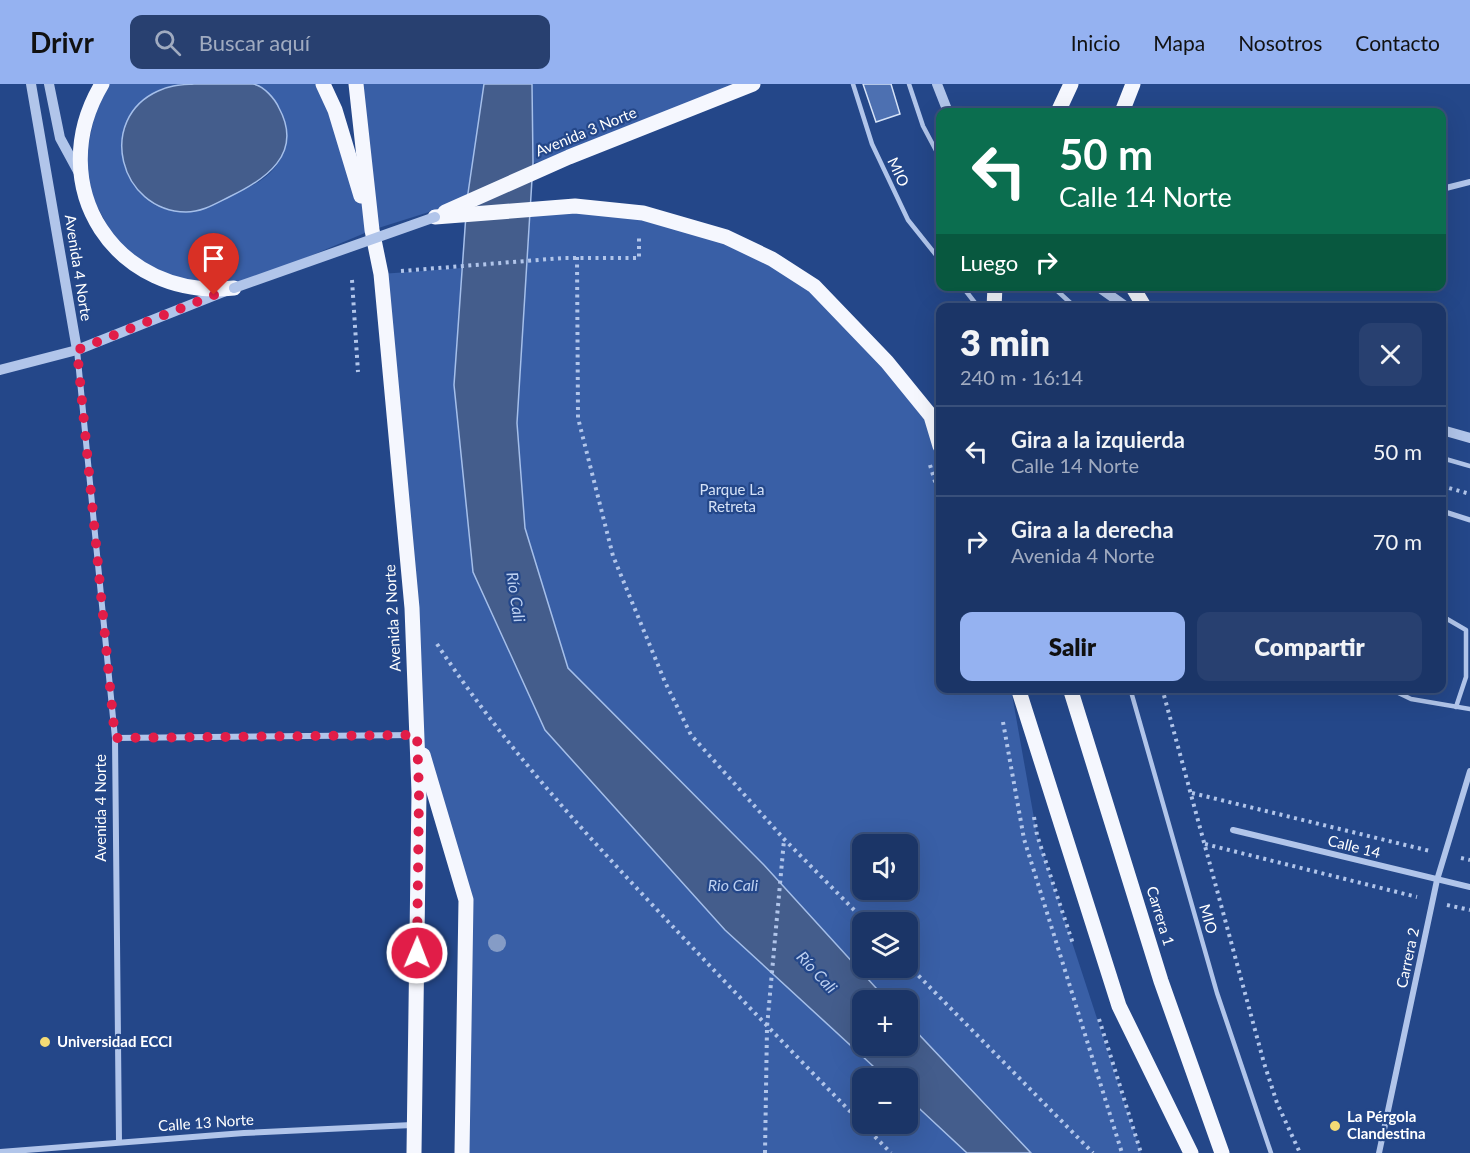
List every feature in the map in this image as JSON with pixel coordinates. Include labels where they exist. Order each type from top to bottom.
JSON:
[{"type":"main road","points":[[102,84],[88,112],[82,131],[81,176],[88,202],[100,227],[116,249],[137,267],[153,276],[185,287],[234,288]]},
{"type":"main road","points":[[323,84],[335,110],[372,230]]},
{"type":"main road","name":"Avenida 2 Norte","points":[[356,84],[372,230],[381,274],[412,608],[419,792],[414,1153]]},
{"type":"main road","name":"Avenida 3 Norte","points":[[435,216],[569,157],[753,84]]},
{"type":"main road","points":[[1060,108],[1071,84]]},
{"type":"main road","points":[[1124,108],[1133,84]]},
{"type":"main road","points":[[435,216],[574,206],[644,213],[726,237],[772,259],[814,286],[887,362],[931,416],[936,433]]},
{"type":"main road","points":[[1020,693],[1119,1006],[1191,1153]]},
{"type":"main road","name":"Carrera 1","points":[[1072,693],[1161,981],[1222,1153]]},
{"type":"main road","points":[[417,735],[466,900],[462,1153]]},
{"type":"street","name":"Avenida 4 Norte","points":[[31,84],[77,350],[115,738],[119,1142]]},
{"type":"street","points":[[49,84],[60,138],[81,176]]},
{"type":"street","points":[[937,84],[946,108]]},
{"type":"street","points":[[1446,188],[1470,182]]},
{"type":"street","points":[[0,370],[77,350],[234,288],[435,216]]},
{"type":"street","points":[[1104,291],[1121,303]]},
{"type":"street","points":[[1446,431],[1470,438]]},
{"type":"street","points":[[1446,512],[1470,520]]},
{"type":"street","points":[[115,738],[417,735]]},
{"type":"street","name":"Carrera 2","points":[[1378,1153],[1437,880],[1470,771]]},
{"type":"street","name":"Calle 14","points":[[1233,830],[1470,887]]},
{"type":"street","name":"Calle 13 Norte","points":[[0,1152],[244,1132],[414,1125]]},
{"type":"lane","name":"MIO","points":[[853,84],[872,144],[908,220],[936,255]]},
{"type":"lane","points":[[909,84],[923,126],[936,150]]},
{"type":"lane","points":[[966,291],[975,303]]},
{"type":"lane","points":[[1057,291],[1071,303]]},
{"type":"lane","points":[[1446,459],[1470,466]]},
{"type":"lane","points":[[1446,618],[1466,630],[1466,677],[1456,707]]},
{"type":"lane","name":"MIO","points":[[1131,693],[1220,1004],[1271,1153]]},
{"type":"lane","points":[[1398,693],[1411,699],[1470,709]]},
{"type":"path","points":[[406,271],[577,257],[639,258],[640,228]]},
{"type":"path","points":[[577,257],[578,418],[613,556],[665,682],[691,735],[783,841],[856,912]]},
{"type":"path","points":[[352,279],[358,372]]},
{"type":"path","points":[[929,464],[936,486]]},
{"type":"path","points":[[1446,487],[1470,494]]},
{"type":"path","points":[[435,642],[474,699],[557,803],[891,1153]]},
{"type":"path","points":[[1163,693],[1264,1063],[1277,1103],[1300,1153]]},
{"type":"path","points":[[1002,712],[1024,839],[1122,1153]]},
{"type":"path","points":[[1192,793],[1470,860]]},
{"type":"path","points":[[765,1153],[767,1024],[783,841]]},
{"type":"path","points":[[1205,844],[1470,910]]},
{"type":"path","points":[[918,975],[1093,1153]]},
{"type":"green space","points":[[102,84],[194,84],[162,92],[148,101],[136,112],[123,139],[122,156],[134,186],[156,206],[174,210],[251,186],[275,167],[282,155],[285,142],[282,115],[266,92],[254,84],[323,84],[371,226],[356,84],[484,84],[467,200],[372,230],[234,288],[202,289],[123,255],[81,176]]},
{"type":"green space","points":[[532,84],[753,84],[569,157],[533,163]]},
{"type":"green space","name":"Parque La Retreta","points":[[575,206],[680,222],[814,286],[931,416],[936,433],[936,693],[1012,693],[1037,835],[1141,1153],[1031,1153],[918,1034],[918,990],[878,990],[867,978],[918,978],[918,912],[852,912],[852,962],[764,865],[568,668],[525,528],[517,423],[530,213]]},
{"type":"green space","points":[[462,268],[454,385],[545,730],[725,930],[852,1047],[852,1056],[862,1056],[875,1068],[852,1068],[852,1134],[918,1134],[918,1107],[967,1153],[462,1153],[466,900],[417,735],[381,274]]},
{"type":"water","points":[[194,84],[253,84],[261,87],[272,97],[279,108],[286,124],[287,139],[284,152],[277,163],[256,182],[208,207],[186,212],[163,208],[145,197],[131,181],[124,162],[122,141],[127,122],[139,104],[162,89]]},
{"type":"water","name":"Rio Cali","points":[[484,84],[532,84],[533,163],[517,423],[525,528],[568,668],[764,865],[852,962],[852,978],[867,978],[878,990],[852,990],[852,1047],[725,930],[545,730],[473,572],[454,385],[467,200]]},
{"type":"water","name":"Rio Cali","points":[[918,1034],[1031,1153],[967,1153],[918,1107],[918,1068],[875,1068],[862,1056],[918,1056]]},
{"type":"building","points":[[863,84],[891,84],[900,114],[876,122]]},
{"type":"place","name":"Universidad ECCI","points":[[45,1042]]},
{"type":"place","name":"La Pérgola Clandestina","points":[[1335,1126]]},
{"type":"route","points":[[214,295],[77,350],[115,738],[417,735],[419,792],[417,953]]},
{"type":"water label","name":"Río Cali","points":[[516,597]]},
{"type":"water label","name":"Río Cali","points":[[817,972]]}]
